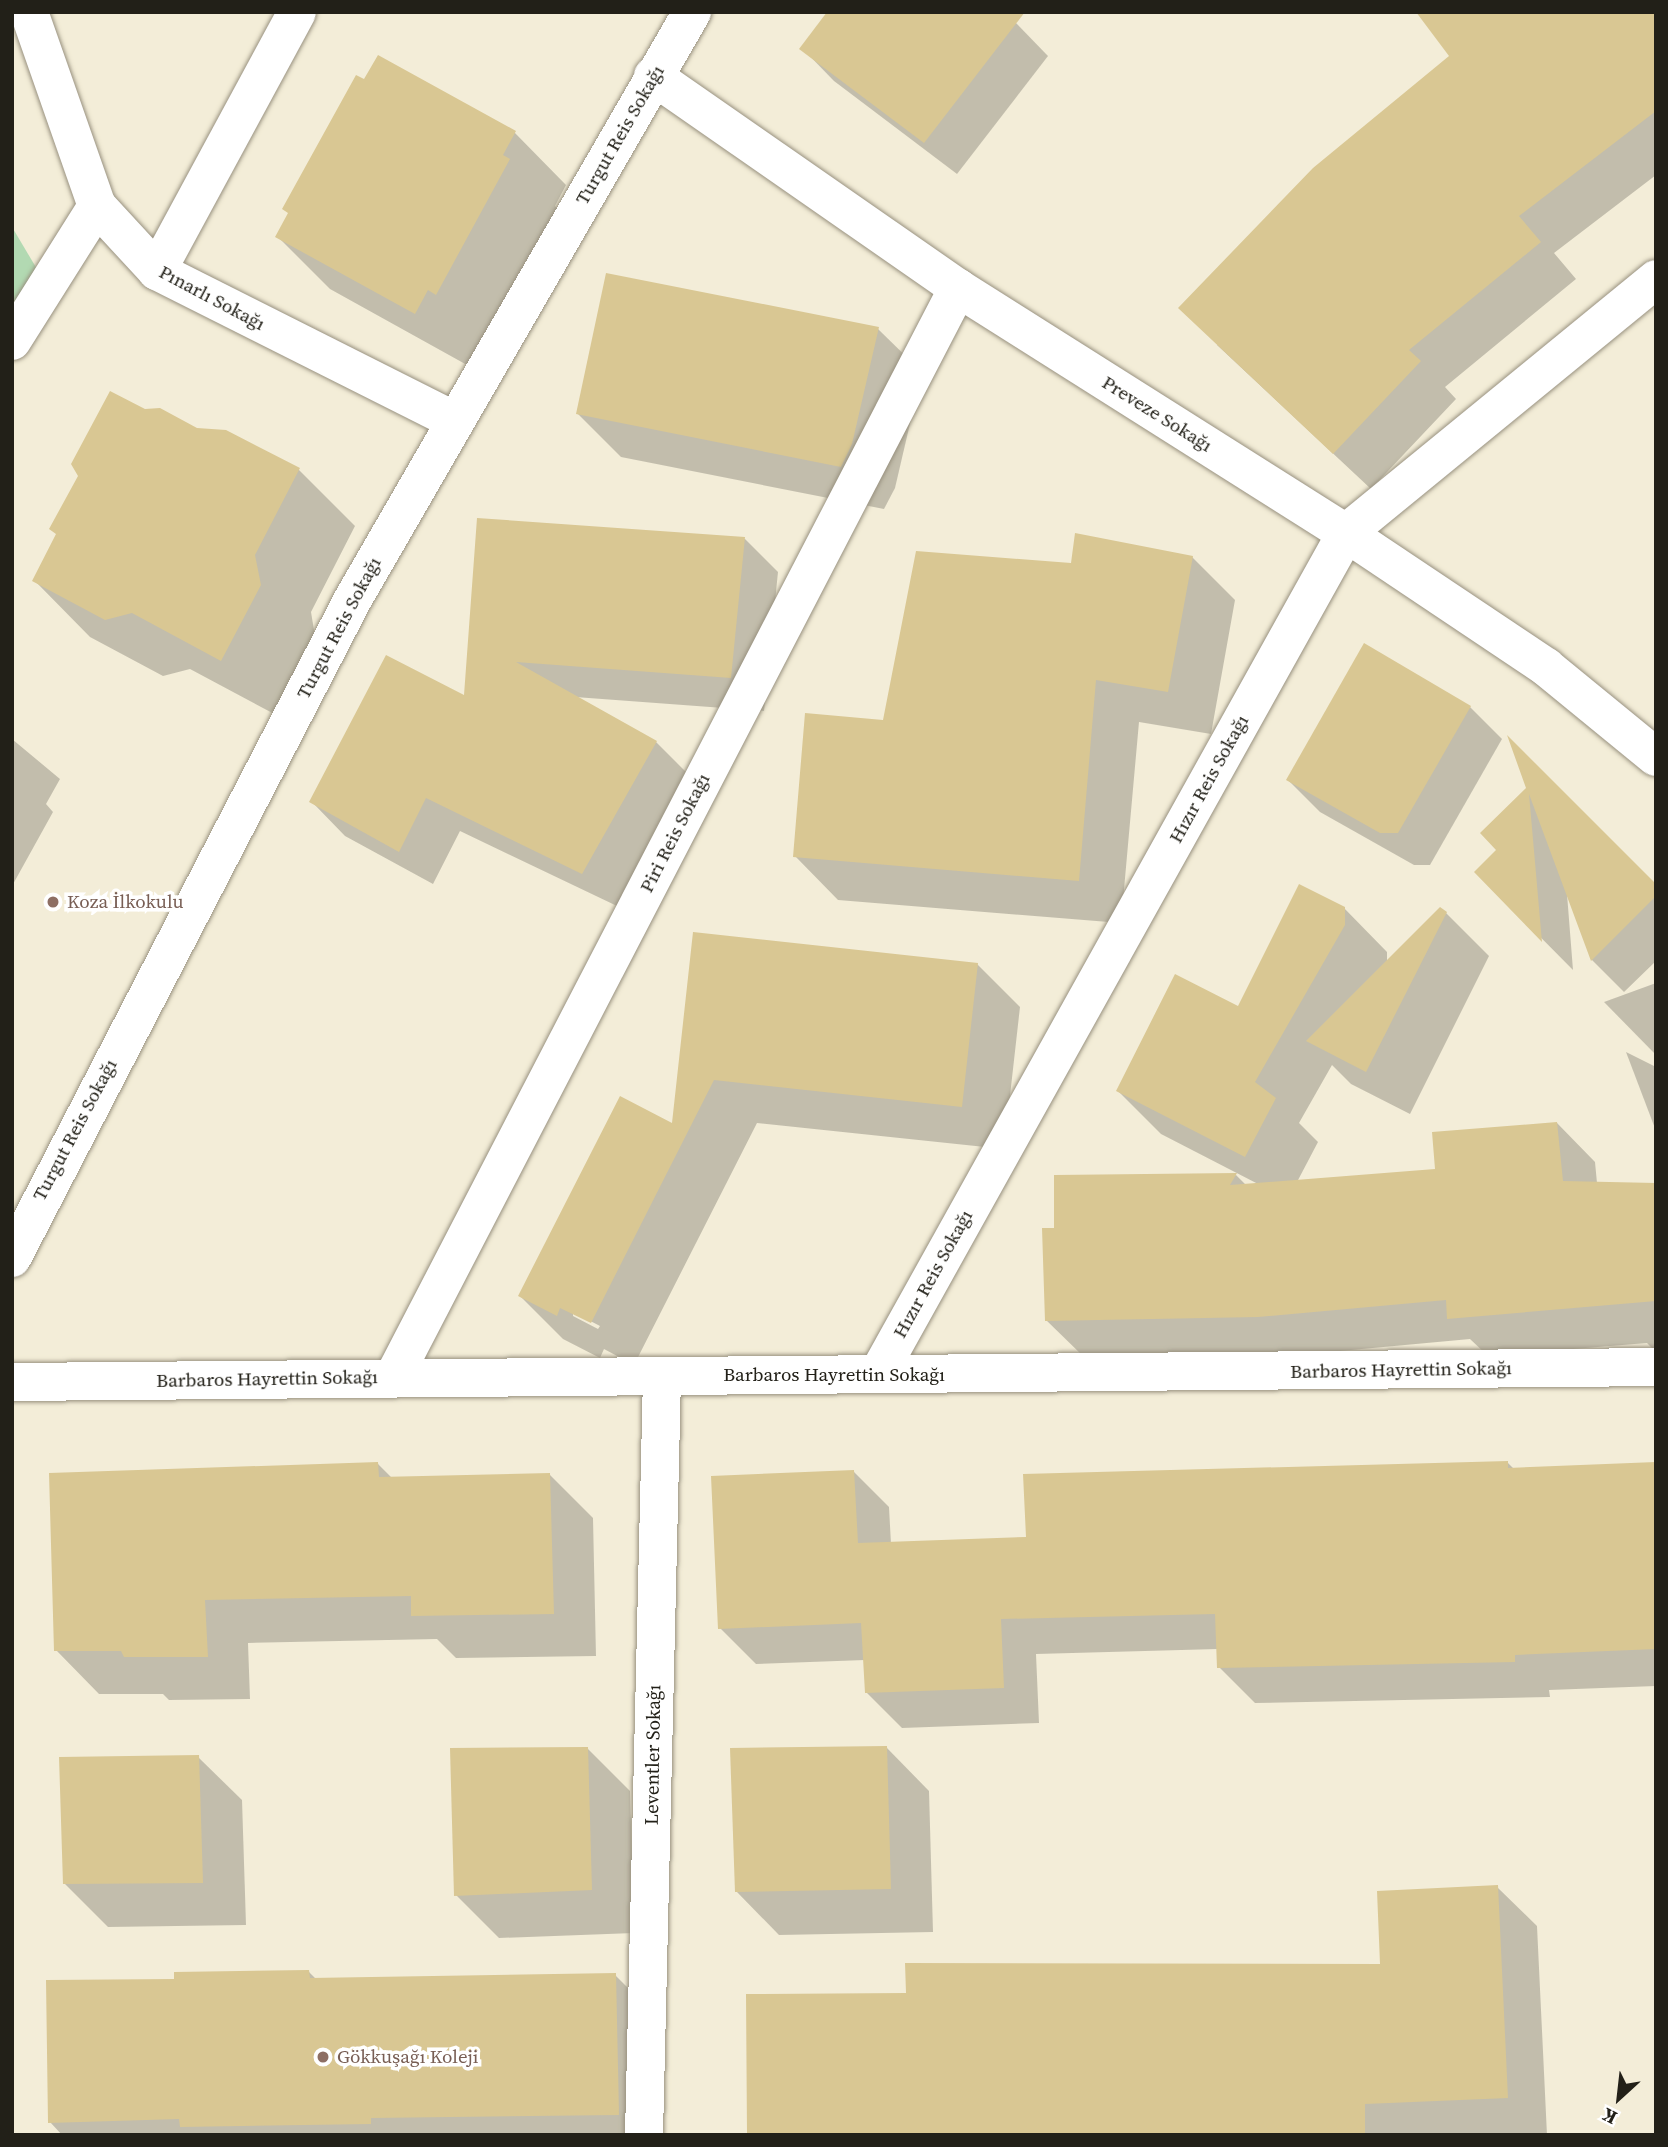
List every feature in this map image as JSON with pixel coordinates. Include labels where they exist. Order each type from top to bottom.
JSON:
[{"type":"street","name":"Pınarlı Sokağı","points":[[29,12],[97,206],[157,271],[455,421]]},
{"type":"street","points":[[157,271],[297,12]]},
{"type":"street","name":"Turgut Reis Sokağı","points":[[12,1258],[353,599],[692,12]]},
{"type":"street","name":"Preveze Sokağı","points":[[653,76],[958,288],[1346,533],[1546,667],[1656,757]]},
{"type":"street","points":[[12,341],[97,206]]},
{"type":"street","name":"Hızır Reis Sokağı","points":[[878,1374],[1346,533],[1656,279]]},
{"type":"street","name":"Piri Reis Sokağı","points":[[393,1378],[958,288]]},
{"type":"street","name":"Barbaros Hayrettin Sokağı","points":[[12,1382],[1656,1367]]},
{"type":"street","name":"Leventler Sokağı","points":[[644,2135],[662,1376]]},
{"type":"green space","points":[[12,227],[37,269],[12,309]]},
{"type":"building","points":[[827,12],[1025,12],[924,143],[799,49]]},
{"type":"building","points":[[1416,12],[1656,12],[1656,111],[1519,216],[1541,242],[1409,350],[1421,361],[1333,454],[1178,308],[1313,168],[1449,56]]},
{"type":"building","points":[[378,55],[516,131],[503,155],[510,159],[436,295],[428,290],[415,314],[275,237],[288,213],[282,209],[356,75],[364,79]]},
{"type":"building","points":[[606,273],[879,327],[852,444],[841,467],[576,414]]},
{"type":"building","points":[[110,391],[145,409],[160,408],[197,428],[226,430],[300,468],[255,555],[261,585],[221,661],[132,613],[105,620],[32,581],[56,534],[49,529],[78,476],[71,464]]},
{"type":"building","points":[[477,518],[745,537],[731,678],[516,662],[657,741],[582,874],[426,798],[399,852],[309,802],[386,655],[464,695]]},
{"type":"building","points":[[1075,533],[1193,556],[1168,692],[1096,680],[1079,881],[793,857],[805,713],[883,720],[916,551],[1071,563]]},
{"type":"building","points":[[1364,643],[1471,706],[1398,833],[1380,833],[1286,780]]},
{"type":"building","points":[[1507,735],[1656,884],[1656,896],[1591,961],[1529,794],[1542,942],[1474,872],[1496,850],[1480,833],[1526,788]]},
{"type":"building","points":[[1299,884],[1345,907],[1345,925],[1255,1082],[1276,1098],[1245,1157],[1116,1091],[1175,974],[1238,1006]]},
{"type":"building","points":[[1440,907],[1447,912],[1366,1072],[1306,1041]]},
{"type":"building","points":[[693,932],[978,963],[962,1107],[714,1080],[591,1323],[560,1308],[557,1316],[518,1296],[620,1096],[672,1123]]},
{"type":"building","points":[[1557,1122],[1563,1181],[1656,1183],[1656,1301],[1447,1319],[1446,1300],[1258,1317],[1045,1321],[1042,1228],[1054,1228],[1054,1175],[1237,1173],[1230,1185],[1435,1169],[1432,1132]]},
{"type":"building","points":[[1508,1461],[1508,1468],[1656,1462],[1656,1649],[1515,1655],[1515,1662],[1217,1668],[1215,1614],[1001,1619],[1004,1688],[865,1693],[861,1623],[718,1629],[711,1476],[854,1470],[858,1543],[1026,1537],[1023,1474]]},
{"type":"building","points":[[378,1462],[379,1477],[550,1473],[554,1614],[411,1616],[411,1596],[205,1600],[208,1657],[124,1657],[121,1651],[54,1651],[49,1473]]},
{"type":"building","points":[[887,1746],[891,1889],[735,1892],[730,1748]]},
{"type":"building","points":[[588,1747],[592,1890],[454,1896],[450,1748]]},
{"type":"building","points":[[199,1755],[203,1883],[63,1884],[59,1757]]},
{"type":"building","points":[[1498,1885],[1508,2098],[1365,2104],[1365,2135],[747,2135],[746,1994],[906,1993],[905,1963],[1380,1964],[1377,1891]]},
{"type":"building","points":[[309,1970],[310,1978],[616,1973],[619,2115],[371,2118],[371,2124],[180,2127],[179,2119],[48,2123],[46,1980],[174,1979],[174,1972]]},
{"type":"place","name":"Koza İlkokulu","points":[[53,902]]},
{"type":"place","name":"Gökkuşağı Koleji","points":[[323,2057]]}]
